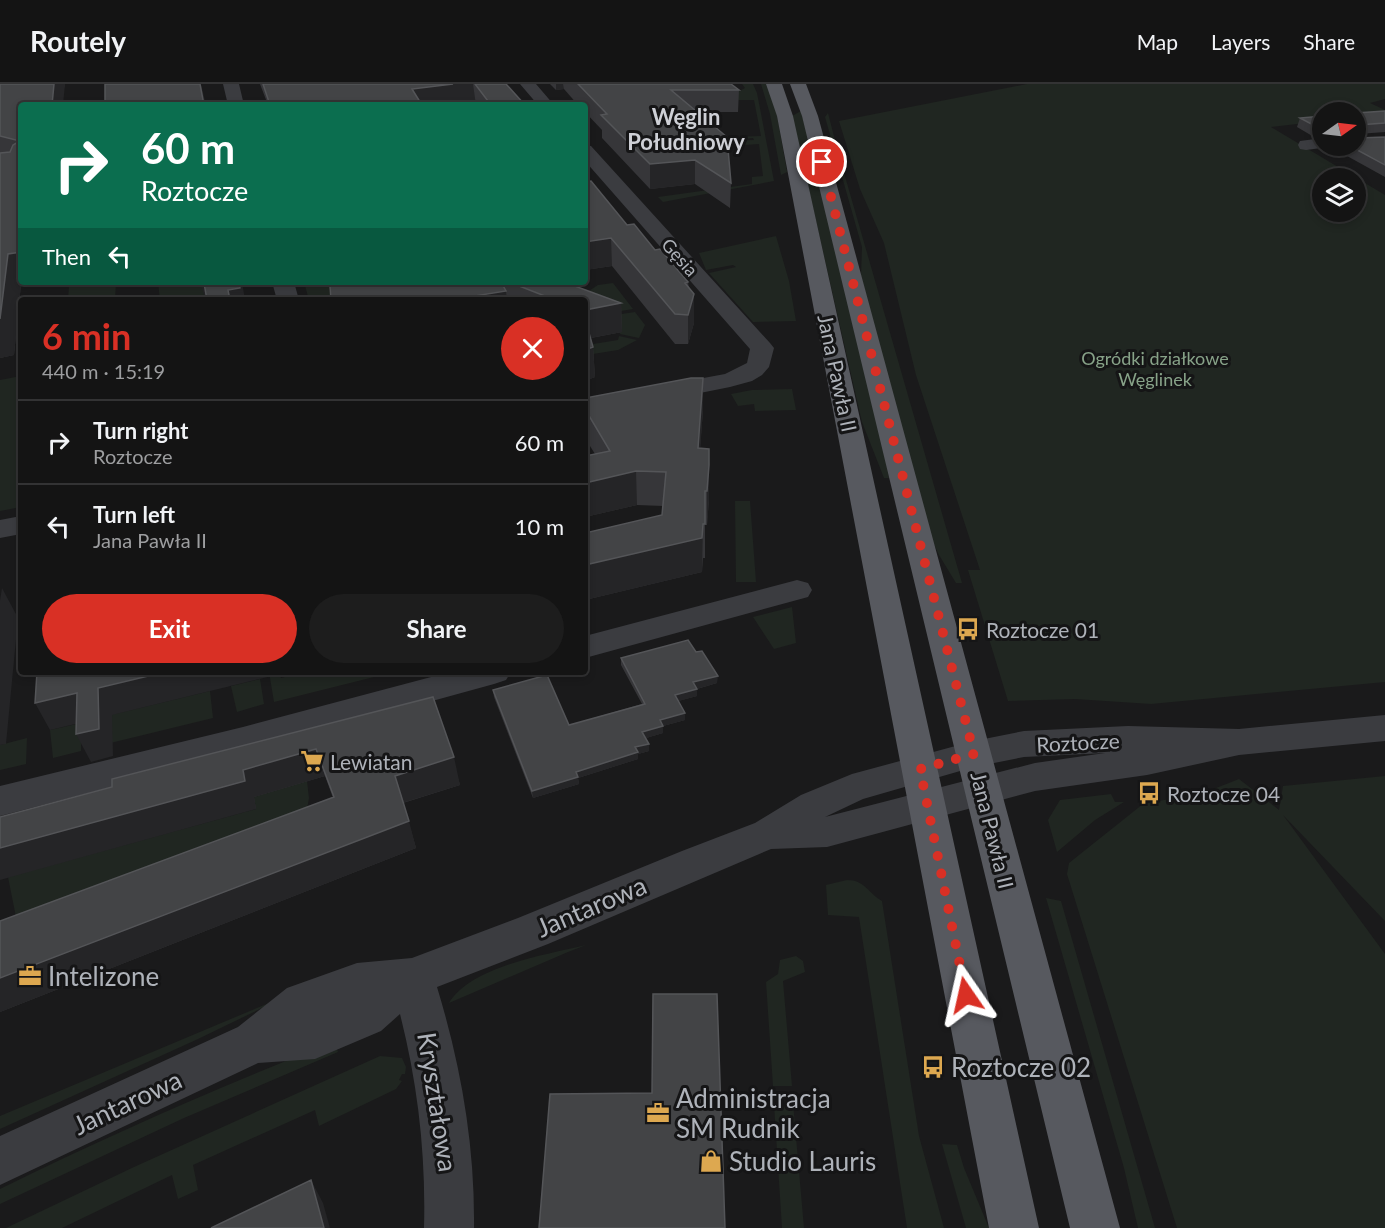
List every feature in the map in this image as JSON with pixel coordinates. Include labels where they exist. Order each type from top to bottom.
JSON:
[{"type":"main road","name":"Jana Pawła II","points":[[774,84],[784,116],[1014,1228]]},
{"type":"main road","name":"Jana Pawła II","points":[[798,84],[811,119],[1095,1228]]},
{"type":"street","points":[[231,84],[235,102]]},
{"type":"street","points":[[528,84],[543,102]]},
{"type":"street","name":"Gęsia","points":[[588,153],[762,348],[762,360],[758,368],[730,380],[588,407]]},
{"type":"street","points":[[0,529],[18,526]]},
{"type":"street","points":[[588,646],[797,590]]},
{"type":"street","points":[[0,801],[243,740],[483,675]]},
{"type":"street","name":"Roztocze","points":[[923,787],[978,772],[1035,777],[1147,761],[1239,742],[1385,728]]},
{"type":"street","name":"Jantarowa","points":[[0,1161],[254,1042],[315,1038],[365,1017],[412,977],[533,931],[696,862],[769,834],[827,832],[923,787]]},
{"type":"street","name":"Kryształowa","points":[[412,977],[426,1020],[445,1125],[450,1178],[449,1228]]},
{"type":"green space","points":[[742,84],[753,84],[757,93],[774,181],[663,202],[658,197],[752,184],[752,177],[763,176],[759,144],[717,147],[716,141],[754,140],[753,138],[732,140],[731,137],[761,136],[754,100],[734,100],[734,94],[745,88]]},
{"type":"green space","points":[[761,84],[767,84],[776,109],[787,172],[781,175],[770,114]]},
{"type":"green space","name":"Ogródki działkowe Węglinek","points":[[1027,84],[1385,84],[1385,99],[1370,103],[1385,110],[1385,115],[1366,117],[1366,102],[1312,102],[1312,122],[1271,127],[1312,151],[1312,156],[1320,156],[1340,168],[1312,168],[1312,222],[1366,222],[1366,184],[1385,195],[1385,682],[1151,704],[1075,699],[1008,701],[968,570],[980,570],[916,375],[884,243],[860,189],[839,121]]},
{"type":"green space","points":[[801,111],[881,434],[889,478],[884,478],[862,422],[792,116]]},
{"type":"green space","points":[[828,113],[962,583],[956,583],[931,538],[861,276],[862,247],[825,117]]},
{"type":"green space","points":[[776,236],[789,281],[796,321],[753,322],[709,273],[736,267],[733,265],[706,270],[699,253]]},
{"type":"green space","points":[[613,283],[633,309],[609,313],[588,302],[588,297],[580,297],[598,285]]},
{"type":"green space","points":[[116,285],[115,297],[68,297],[69,286]]},
{"type":"green space","points":[[158,285],[208,285],[210,297],[160,297]]},
{"type":"green space","points":[[305,285],[344,285],[382,297],[308,297]]},
{"type":"green space","points":[[635,312],[645,325],[639,338],[620,334],[621,329],[615,315]]},
{"type":"green space","points":[[619,336],[637,340],[618,350],[593,354],[588,346],[588,345],[618,340]]},
{"type":"green space","points":[[18,377],[18,508],[0,511],[0,380]]},
{"type":"green space","points":[[792,389],[796,410],[755,411],[754,404],[738,406],[731,394],[752,390]]},
{"type":"green space","points":[[735,501],[750,501],[756,582],[736,582]]},
{"type":"green space","points":[[792,607],[796,643],[774,649],[753,617]]},
{"type":"green space","points":[[94,675],[115,714],[210,691],[213,718],[94,747]]},
{"type":"green space","points":[[270,675],[280,675],[281,678],[293,675],[382,675],[274,702]]},
{"type":"green space","points":[[260,679],[264,704],[237,712],[231,686]]},
{"type":"green space","points":[[81,723],[81,751],[53,758],[50,730]]},
{"type":"green space","points":[[27,738],[26,764],[0,770],[0,745]]},
{"type":"green space","points":[[1385,776],[1385,921],[1283,815],[1385,954],[1385,1228],[1177,1228],[1067,874],[1069,863],[1143,804],[1206,792],[1239,779],[1279,810],[1283,786]]},
{"type":"green space","points":[[307,781],[309,798],[306,815],[17,922],[8,877],[256,809],[254,797]]},
{"type":"green space","points":[[1111,794],[1115,802],[1124,802],[1095,820],[1057,852],[1048,820],[1060,800]]},
{"type":"green space","points":[[847,880],[863,885],[882,901],[919,1136],[944,1228],[907,1228],[859,917],[828,915],[826,885]]},
{"type":"green space","points":[[1046,898],[1061,901],[1155,1228],[1138,1228],[1124,1168]]},
{"type":"green space","points":[[586,945],[449,1003],[460,990],[492,971],[531,958]]},
{"type":"green space","points":[[796,956],[803,961],[805,972],[783,981],[792,1086],[773,1086],[766,982],[778,974],[780,960]]},
{"type":"green space","points":[[295,992],[198,1039],[0,1129],[0,1116]]},
{"type":"green space","points":[[334,1042],[338,1052],[184,1118],[0,1204],[0,1189],[166,1112]]},
{"type":"green space","points":[[380,1056],[402,1058],[406,1067],[405,1074],[402,1074],[399,1080],[402,1081],[396,1089],[319,1126],[315,1110],[193,1165],[198,1190],[178,1199],[172,1175],[62,1228],[6,1228],[134,1167]]},
{"type":"green space","points":[[793,1103],[804,1228],[782,1228],[774,1104]]},
{"type":"green space","points":[[942,1144],[957,1145],[989,1228],[966,1228]]},
{"type":"building","points":[[0,84],[54,84],[52,102],[18,102],[18,140],[0,136]]},
{"type":"building","points":[[105,84],[200,84],[203,102],[105,102]]},
{"type":"building","points":[[263,84],[453,84],[412,89],[420,102],[269,102]]},
{"type":"building","points":[[475,84],[506,84],[522,102],[489,102]]},
{"type":"building","points":[[578,84],[731,84],[739,90],[671,90],[727,137],[731,183],[695,160],[650,164],[601,115],[607,114]]},
{"type":"building","points":[[1385,111],[1385,123],[1366,124],[1366,112]]},
{"type":"building","points":[[1312,117],[1312,124],[1300,118]]},
{"type":"building","points":[[1385,137],[1385,165],[1366,155],[1366,138]]},
{"type":"building","points":[[18,142],[18,252],[8,254],[0,319],[0,153],[10,152],[13,145]]},
{"type":"building","points":[[591,181],[627,225],[634,224],[655,250],[660,249],[688,282],[685,283],[694,294],[688,315],[675,314],[611,238],[588,242],[588,182]]},
{"type":"building","points":[[204,285],[240,285],[240,288],[228,290],[229,297],[206,297]]},
{"type":"building","points":[[503,285],[506,291],[469,297],[331,297],[330,286]]},
{"type":"building","points":[[517,285],[572,285],[621,303],[588,309],[588,297],[547,297]]},
{"type":"building","points":[[588,333],[593,347],[588,349]]},
{"type":"building","points":[[691,378],[703,378],[698,448],[709,449],[709,465],[702,538],[588,564],[588,532],[662,515],[666,472],[636,471],[588,482],[588,455],[610,451],[588,414],[588,397]]},
{"type":"building","points":[[688,640],[696,652],[702,651],[718,676],[693,682],[697,689],[675,695],[685,713],[660,720],[663,726],[642,732],[649,744],[635,747],[638,752],[576,772],[578,777],[532,791],[493,690],[547,675],[569,725],[645,704],[621,658]]},
{"type":"building","points":[[37,675],[152,675],[98,688],[99,729],[76,734],[77,693],[35,703]]},
{"type":"building","points":[[433,697],[454,757],[395,776],[409,821],[0,978],[0,921],[334,797],[316,749],[243,770],[245,781],[0,848],[0,817],[112,787],[112,779]]},
{"type":"building","points":[[653,994],[717,994],[725,1228],[539,1228],[550,1094],[652,1093]]},
{"type":"building","points":[[311,1180],[324,1228],[211,1228]]},
{"type":"place","name":"Roztocze 01","points":[[968,629]]},
{"type":"place","name":"Lewiatan","points":[[312,761]]},
{"type":"place","name":"Roztocze 04","points":[[1149,793]]},
{"type":"place","name":"Intelizone","points":[[30,976]]},
{"type":"place","name":"Roztocze 02","points":[[933,1067]]},
{"type":"place","name":"Administracja SM Rudnik","points":[[658,1113]]},
{"type":"place","name":"Studio Lauris","points":[[711,1161]]},
{"type":"district","name":"Węglin Południowy","points":[[686,128]]},
{"type":"route","points":[[822,162],[974,754],[920,769],[966,995]]}]
